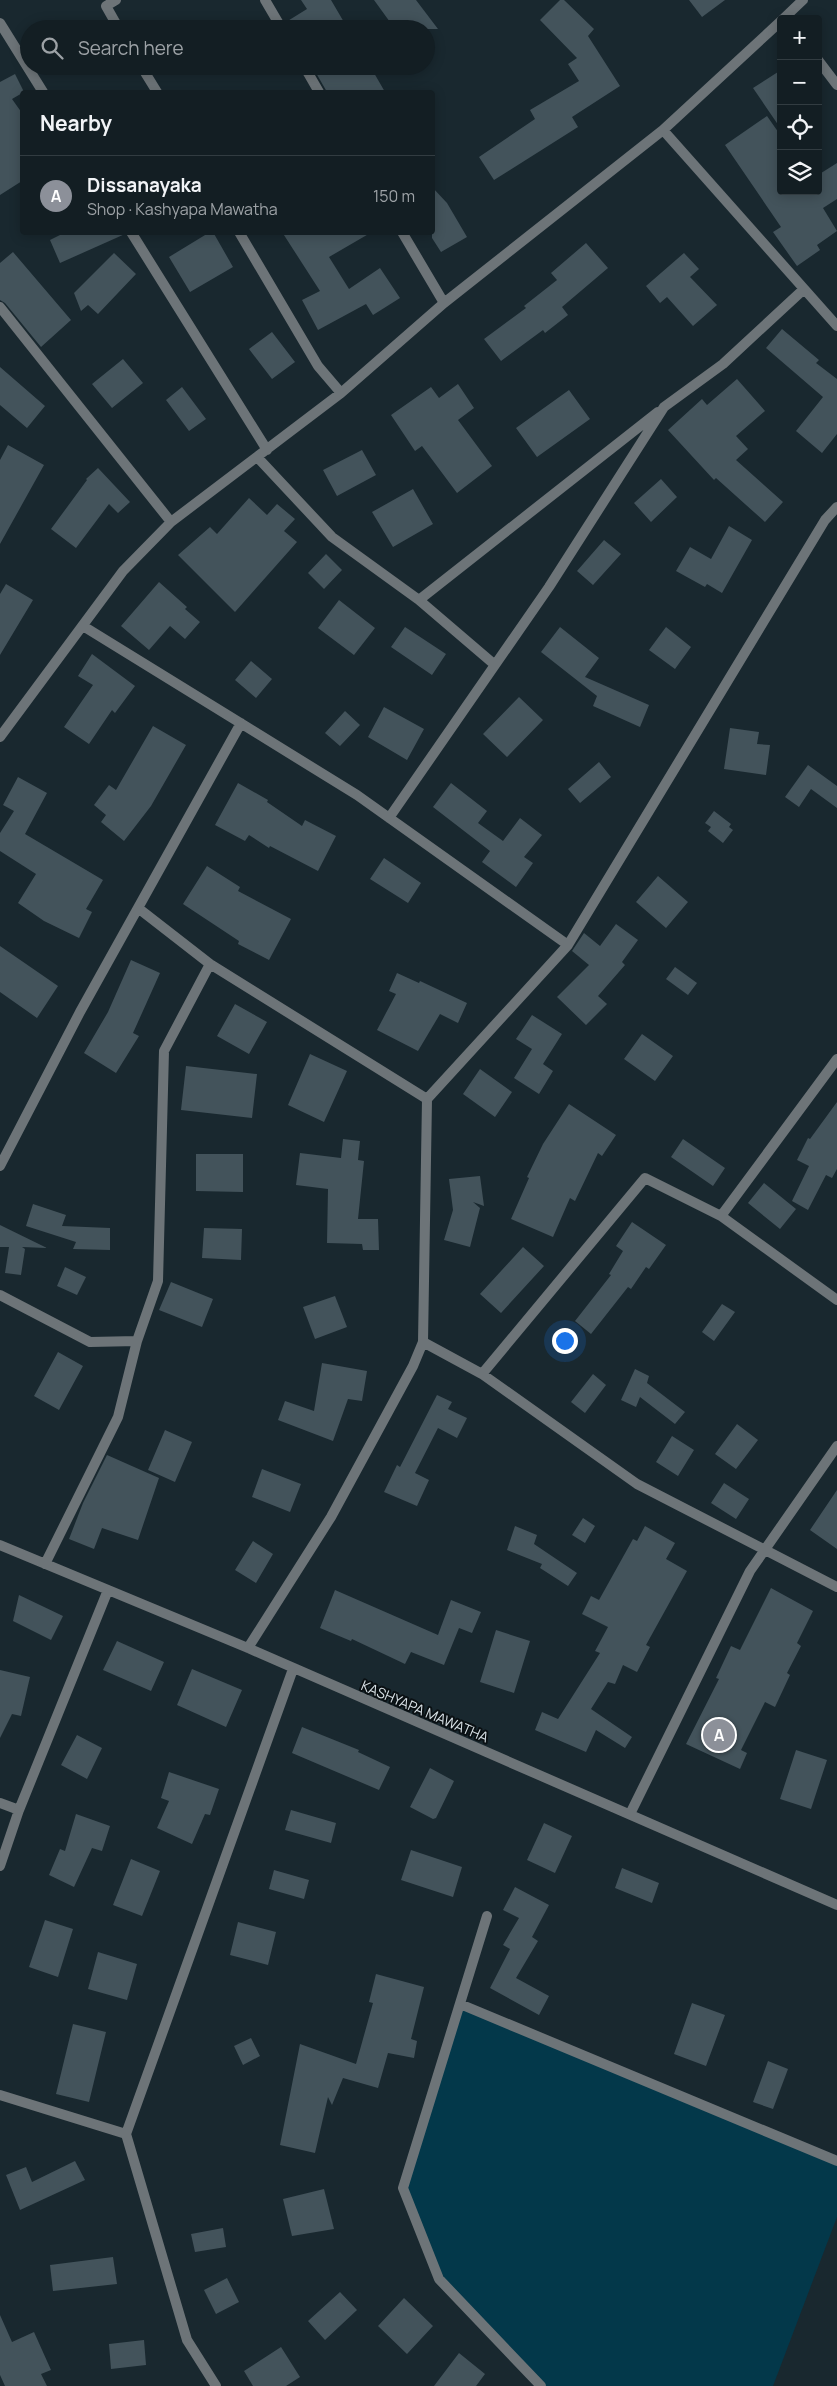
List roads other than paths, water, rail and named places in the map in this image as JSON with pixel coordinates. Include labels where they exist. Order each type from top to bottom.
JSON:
[{"type":"street","points":[[114,20],[106,6],[116,0]]},
{"type":"street","points":[[264,0],[276,20]]},
{"type":"street","points":[[788,15],[803,0]]},
{"type":"street","points":[[0,23],[20,54]]},
{"type":"street","points":[[0,737],[123,571],[171,522],[341,393],[444,303],[663,130],[777,25]]},
{"type":"street","points":[[822,65],[837,85]]},
{"type":"street","points":[[33,75],[43,90]]},
{"type":"street","points":[[147,75],[156,90]]},
{"type":"street","points":[[309,75],[318,90]]},
{"type":"street","points":[[663,130],[837,326]]},
{"type":"street","points":[[133,235],[267,450]]},
{"type":"street","points":[[241,235],[318,366],[341,393]]},
{"type":"street","points":[[404,235],[444,303]]},
{"type":"street","points":[[419,600],[664,407],[723,364],[804,290]]},
{"type":"street","points":[[0,307],[171,522]]},
{"type":"street","points":[[390,818],[549,587],[664,407]]},
{"type":"street","points":[[257,457],[332,537],[419,600],[495,665]]},
{"type":"street","points":[[248,1648],[331,1517],[413,1366],[423,1342],[426,1099],[568,945],[825,520],[837,507]]},
{"type":"street","points":[[83,626],[357,795],[568,945]]},
{"type":"street","points":[[0,1166],[80,1012],[241,723]]},
{"type":"street","points":[[138,908],[210,964],[426,1099]]},
{"type":"street","points":[[45,1564],[118,1417],[137,1341],[158,1281],[164,1051],[210,964]]},
{"type":"street","points":[[721,1216],[837,1059]]},
{"type":"street","points":[[482,1374],[645,1178],[721,1216],[837,1300]]},
{"type":"street","points":[[0,1295],[90,1342],[137,1341]]},
{"type":"street","points":[[423,1342],[482,1374],[637,1484],[837,1587]]},
{"type":"street","points":[[630,1814],[750,1571],[837,1446]]},
{"type":"street","name":"KASHYAPA MAWATHA","points":[[0,1545],[248,1648],[837,1906]]},
{"type":"street","points":[[0,1866],[19,1810],[108,1590]]},
{"type":"street","points":[[216,2386],[187,2340],[126,2134],[293,1669]]},
{"type":"street","points":[[0,1803],[19,1810]]},
{"type":"street","points":[[488,1916],[403,2188],[440,2278],[541,2386]]},
{"type":"street","points":[[460,2004],[837,2161]]},
{"type":"street","points":[[0,2095],[126,2134]]},
{"type":"place","name":"Dissanayaka","points":[[719,1735]]}]
